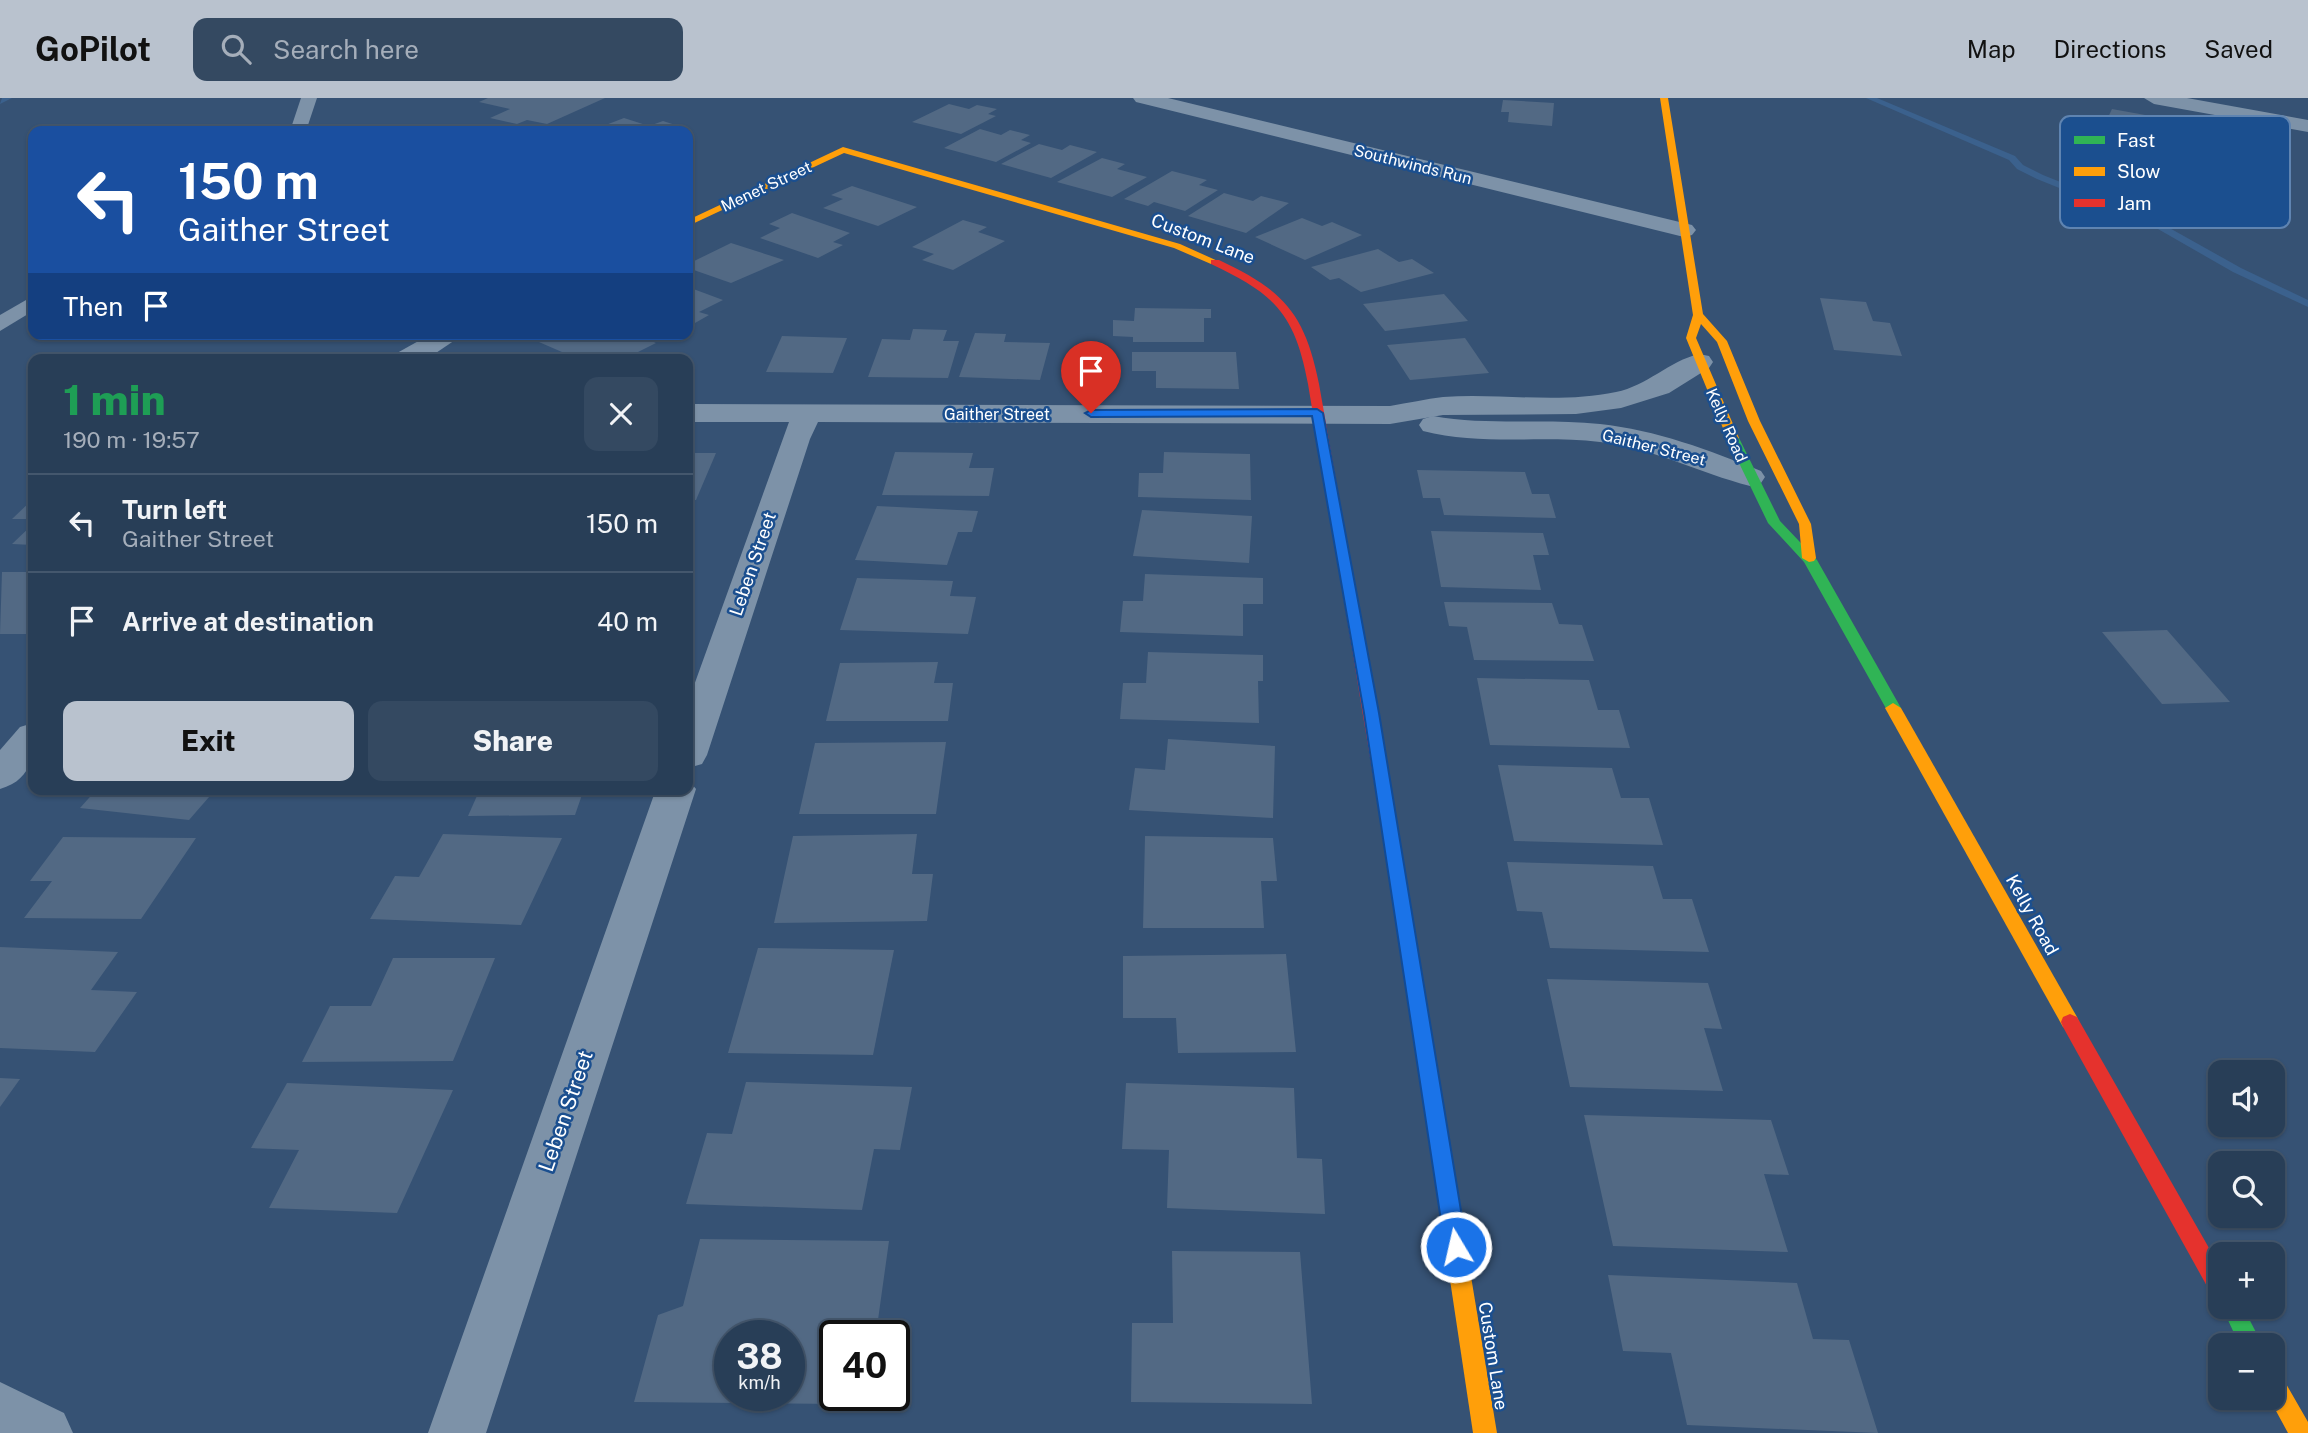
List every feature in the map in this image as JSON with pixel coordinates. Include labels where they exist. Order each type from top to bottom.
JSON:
[{"type":"street","name":"Southwinds Run","points":[[1143,98],[1684,230]]},
{"type":"street","name":"Kelly Road","points":[[1664,98],[1698,315],[1691,338],[1750,477],[1774,523],[1810,560],[2208,1267]]},
{"type":"street","points":[[2154,98],[2253,116]]},
{"type":"street","points":[[2290,123],[2308,126]]},
{"type":"street","name":"Menet Street","points":[[693,221],[843,150]]},
{"type":"street","name":"Custom Lane","points":[[843,150],[1177,246],[1253,278],[1293,314],[1312,361],[1317,413],[1371,713],[1485,1433]]},
{"type":"street","name":"Kelly Road","points":[[1698,315],[1722,341],[1754,421],[1805,524],[1810,560]]},
{"type":"street","points":[[416,354],[440,340]]},
{"type":"street","name":"Gaither Street","points":[[693,413],[1390,415],[1443,406],[1576,405],[1621,400],[1659,387],[1699,362]]},
{"type":"street","name":"Leben Street","points":[[693,740],[795,439],[807,415]]},
{"type":"street","name":"Gaither Street","points":[[1390,415],[1447,428],[1572,431],[1627,437],[1688,453],[1750,477]]},
{"type":"street","points":[[0,775],[28,742]]},
{"type":"street","name":"Leben Street","points":[[457,1433],[674,795]]},
{"type":"street","points":[[2285,1404],[2301,1433]]},
{"type":"street","points":[[0,1410],[44,1433]]},
{"type":"lane","points":[[300,126],[309,98]]},
{"type":"lane","points":[[0,325],[28,305]]},
{"type":"building","points":[[488,98],[605,98],[547,124],[527,120],[517,124],[490,118],[510,109],[479,102]]},
{"type":"building","points":[[1503,100],[1554,103],[1552,126],[1508,122],[1509,112],[1501,112]]},
{"type":"building","points":[[949,104],[969,109],[977,105],[997,109],[988,114],[996,116],[961,134],[912,122]]},
{"type":"building","points":[[2112,109],[2150,116],[2109,116]]},
{"type":"building","points":[[624,118],[649,126],[603,126]]},
{"type":"building","points":[[663,121],[679,126],[649,126]]},
{"type":"building","points":[[980,129],[1001,135],[1010,130],[1030,135],[1021,140],[1031,143],[996,162],[944,148]]},
{"type":"building","points":[[1039,144],[1062,150],[1070,145],[1097,152],[1051,178],[1001,164]]},
{"type":"building","points":[[1102,158],[1125,164],[1117,169],[1147,177],[1112,197],[1057,182]]},
{"type":"building","points":[[1172,171],[1207,180],[1199,185],[1218,190],[1185,211],[1154,202],[1148,206],[1124,199]]},
{"type":"building","points":[[852,186],[917,207],[878,226],[823,208],[843,199],[831,195]]},
{"type":"building","points":[[1224,193],[1253,201],[1261,196],[1289,203],[1246,233],[1188,216]]},
{"type":"building","points":[[792,213],[850,233],[833,242],[843,245],[818,258],[760,238],[780,228],[769,224]]},
{"type":"building","points":[[1302,218],[1322,226],[1332,222],[1362,235],[1305,260],[1255,237]]},
{"type":"building","points":[[963,220],[987,227],[978,232],[1005,241],[953,270],[922,260],[934,254],[912,247]]},
{"type":"building","points":[[731,243],[784,260],[731,283],[693,270],[693,262]]},
{"type":"building","points":[[1378,249],[1399,262],[1412,259],[1434,273],[1361,292],[1339,278],[1330,280],[1311,267]]},
{"type":"building","points":[[693,289],[723,300],[699,312],[709,315],[693,324]]},
{"type":"building","points":[[1444,294],[1468,321],[1385,331],[1363,304]]},
{"type":"building","points":[[1820,298],[1866,302],[1873,321],[1890,323],[1902,356],[1834,350]]},
{"type":"building","points":[[1135,308],[1211,309],[1211,318],[1204,318],[1204,342],[1133,342],[1133,337],[1113,336],[1113,320],[1134,321]]},
{"type":"building","points":[[913,329],[947,330],[943,341],[959,341],[948,378],[868,377],[882,339],[910,340]]},
{"type":"building","points":[[975,333],[1006,334],[1004,342],[1050,343],[1040,380],[959,377]]},
{"type":"building","points":[[782,336],[847,338],[833,373],[766,372]]},
{"type":"building","points":[[1465,338],[1489,373],[1410,380],[1387,345]]},
{"type":"building","points":[[534,340],[649,340],[656,343],[634,354],[566,354]]},
{"type":"building","points":[[1132,352],[1236,352],[1239,389],[1156,388],[1156,371],[1132,371]]},
{"type":"building","points":[[895,452],[973,453],[969,468],[994,468],[989,496],[882,495]]},
{"type":"building","points":[[1164,452],[1250,454],[1251,500],[1138,497],[1139,473],[1163,473]]},
{"type":"building","points":[[693,453],[716,453],[696,500],[693,500]]},
{"type":"building","points":[[1417,470],[1525,472],[1532,494],[1549,494],[1556,518],[1444,515],[1440,498],[1423,498]]},
{"type":"building","points":[[28,504],[28,519],[12,519]]},
{"type":"building","points":[[877,506],[978,511],[972,532],[958,532],[947,565],[855,560]]},
{"type":"building","points":[[1142,510],[1252,516],[1249,563],[1133,556]]},
{"type":"building","points":[[28,529],[28,545],[12,544]]},
{"type":"building","points":[[1431,531],[1543,533],[1549,555],[1533,555],[1541,590],[1441,587]]},
{"type":"building","points":[[2,572],[28,572],[28,633],[0,634]]},
{"type":"building","points":[[1145,574],[1263,578],[1263,604],[1243,604],[1243,636],[1120,632],[1123,601],[1143,601]]},
{"type":"building","points":[[857,578],[953,581],[950,596],[976,597],[968,634],[840,630]]},
{"type":"building","points":[[1444,602],[1552,603],[1559,624],[1582,625],[1594,661],[1474,660],[1467,627],[1449,626]]},
{"type":"building","points":[[2167,630],[2230,702],[2162,704],[2102,632]]},
{"type":"building","points":[[1148,652],[1263,655],[1263,681],[1258,681],[1259,723],[1120,719],[1123,683],[1146,683]]},
{"type":"building","points":[[938,662],[934,683],[953,683],[948,721],[826,721],[840,663]]},
{"type":"building","points":[[1477,678],[1589,680],[1598,710],[1619,710],[1630,748],[1490,745]]},
{"type":"building","points":[[1168,739],[1275,746],[1273,818],[1129,810],[1135,768],[1165,770]]},
{"type":"building","points":[[946,742],[936,814],[799,814],[815,743]]},
{"type":"building","points":[[1498,765],[1612,768],[1621,798],[1649,798],[1663,845],[1514,841]]},
{"type":"building","points":[[92,795],[211,795],[189,820],[80,808]]},
{"type":"building","points":[[477,795],[582,795],[575,815],[468,816]]},
{"type":"building","points":[[443,834],[562,838],[521,925],[370,919],[395,876],[419,877]]},
{"type":"building","points":[[917,834],[912,874],[933,874],[927,921],[774,923],[793,836]]},
{"type":"building","points":[[1145,836],[1273,838],[1277,881],[1261,881],[1264,928],[1143,928]]},
{"type":"building","points":[[63,837],[196,838],[141,919],[24,918],[52,881],[30,881]]},
{"type":"building","points":[[1507,862],[1653,866],[1663,899],[1692,899],[1709,952],[1550,948],[1542,912],[1517,911]]},
{"type":"building","points":[[0,947],[118,952],[91,990],[137,992],[95,1052],[0,1048]]},
{"type":"building","points":[[758,948],[894,950],[873,1055],[728,1053]]},
{"type":"building","points":[[1286,954],[1296,1052],[1178,1053],[1176,1018],[1123,1018],[1123,956]]},
{"type":"building","points":[[393,958],[495,958],[453,1061],[302,1062],[330,1006],[371,1006]]},
{"type":"building","points":[[1547,979],[1708,983],[1722,1029],[1704,1028],[1723,1091],[1570,1087]]},
{"type":"building","points":[[0,1078],[20,1079],[0,1107]]},
{"type":"building","points":[[746,1082],[912,1087],[900,1150],[874,1149],[862,1210],[686,1204],[707,1133],[732,1134]]},
{"type":"building","points":[[287,1083],[453,1090],[397,1213],[269,1208],[299,1150],[251,1148]]},
{"type":"building","points":[[1126,1083],[1294,1088],[1297,1158],[1322,1159],[1325,1214],[1167,1208],[1169,1150],[1122,1149]]},
{"type":"building","points":[[1584,1115],[1771,1120],[1789,1175],[1764,1174],[1788,1252],[1613,1246]]},
{"type":"building","points":[[700,1239],[889,1241],[878,1320],[819,1320],[819,1404],[805,1404],[805,1320],[714,1320],[714,1403],[634,1402],[658,1315],[683,1306]]},
{"type":"building","points":[[1172,1251],[1300,1252],[1312,1404],[1131,1402],[1132,1323],[1173,1323]]},
{"type":"building","points":[[1608,1275],[1797,1283],[1813,1339],[1849,1340],[1878,1433],[1687,1425],[1671,1353],[1623,1351]]},
{"type":"waterway","points":[[0,102],[8,98]]},
{"type":"waterway","points":[[1870,98],[2012,158],[2020,167],[2060,185]]},
{"type":"waterway","points":[[2163,228],[2237,270],[2308,304]]},
{"type":"traffic: fast","points":[[1733,438],[1774,523],[1810,560],[1893,708]]},
{"type":"traffic: fast","points":[[1388,818],[1445,1180]]},
{"type":"traffic: fast","points":[[2237,1319],[2245,1333]]},
{"type":"traffic: slow","points":[[1664,98],[1698,315],[1691,338],[1733,438]]},
{"type":"traffic: slow","points":[[693,221],[843,150],[1177,246],[1215,262]]},
{"type":"traffic: slow","points":[[1698,315],[1722,341],[1754,421],[1805,524],[1809,558]]},
{"type":"traffic: slow","points":[[1893,708],[2070,1022]]},
{"type":"traffic: slow","points":[[1445,1180],[1485,1433]]},
{"type":"traffic: slow","points":[[2285,1404],[2301,1433]]},
{"type":"traffic: jam","points":[[1215,262],[1264,288],[1280,303],[1293,319],[1309,359],[1388,818]]},
{"type":"traffic: jam","points":[[2070,1022],[2208,1267]]},
{"type":"route","points":[[1091,413],[1317,413],[1371,713],[1456,1247]]}]
